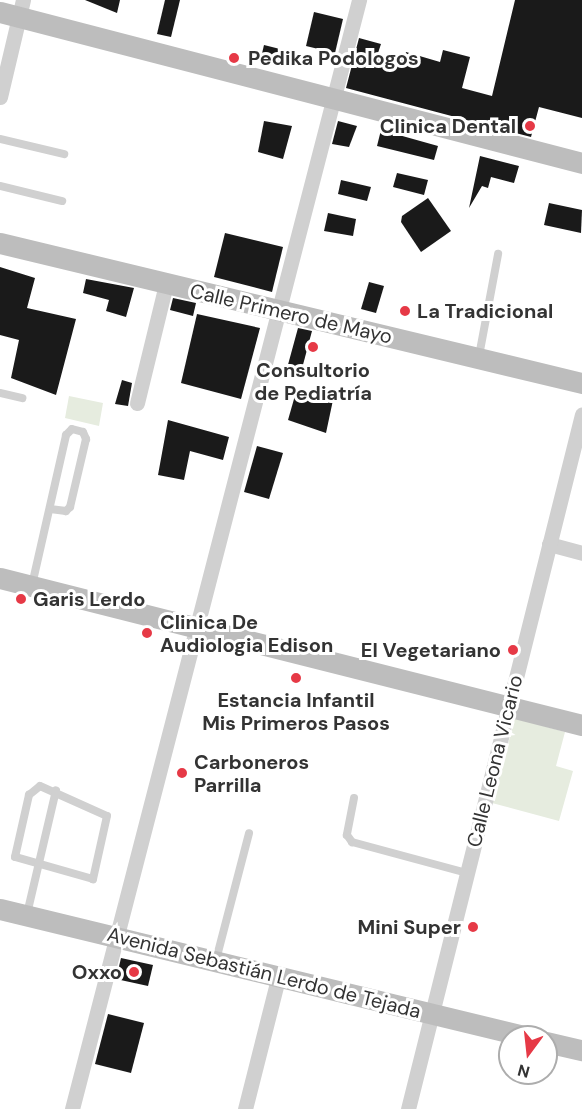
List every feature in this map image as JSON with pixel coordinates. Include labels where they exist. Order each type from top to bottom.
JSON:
[{"type":"main road","points":[[14,10],[333,100],[582,163]]},
{"type":"main road","name":"Calle Primero de Mayo","points":[[0,243],[582,383]]},
{"type":"main road","points":[[0,578],[582,725]]},
{"type":"main road","name":"Avenida Sebastián Lerdo de Tejada","points":[[0,909],[498,1030]]},
{"type":"main road","points":[[558,1045],[582,1050]]},
{"type":"street","points":[[72,1109],[359,0]]},
{"type":"street","points":[[0,97],[14,10]]},
{"type":"street","points":[[137,403],[166,284]]},
{"type":"street","name":"Calle Leona Vicario","points":[[408,1109],[582,414]]},
{"type":"street","points":[[549,544],[582,553]]},
{"type":"street","points":[[245,1109],[279,975]]},
{"type":"lane","points":[[0,139],[63,154]]},
{"type":"lane","points":[[0,186],[62,201]]},
{"type":"lane","points":[[479,358],[498,254]]},
{"type":"lane","points":[[0,393],[22,398]]},
{"type":"lane","points":[[31,586],[66,435],[72,429],[83,432],[86,438],[70,507],[66,511],[50,509]]},
{"type":"lane","points":[[40,786],[56,790],[102,811],[108,825],[93,879],[38,866],[15,857],[31,791],[40,786]]},
{"type":"lane","points":[[26,915],[56,790]]},
{"type":"lane","points":[[354,798],[347,835],[352,842],[467,873]]},
{"type":"lane","points":[[216,960],[249,834]]},
{"type":"shaded area","points":[[69,396],[103,403],[99,426],[65,418]]},
{"type":"shaded area","points":[[515,718],[565,732],[556,766],[573,771],[559,821],[492,803]]},
{"type":"building","points":[[85,0],[120,0],[117,13]]},
{"type":"building","points":[[165,0],[180,0],[171,37],[157,34]]},
{"type":"building","points":[[515,0],[582,0],[582,118],[539,107],[531,137],[346,88],[359,38],[381,44],[378,53],[404,60],[406,52],[440,62],[443,50],[470,57],[462,88],[492,96]]},
{"type":"building","points":[[314,12],[343,19],[335,53],[306,46]]},
{"type":"building","points":[[264,45],[288,51],[283,68],[260,62]]},
{"type":"building","points":[[264,121],[292,126],[283,159],[258,152]]},
{"type":"building","points":[[338,121],[357,126],[349,147],[332,144]]},
{"type":"building","points":[[381,130],[438,146],[434,160],[377,146]]},
{"type":"building","points":[[480,156],[519,166],[514,183],[491,177],[488,188],[482,186],[469,208]]},
{"type":"building","points":[[397,173],[428,180],[424,195],[393,187]]},
{"type":"building","points":[[341,180],[371,187],[367,201],[338,194]]},
{"type":"building","points":[[428,198],[451,231],[421,252],[401,222],[402,216]]},
{"type":"building","points":[[549,203],[582,210],[581,233],[544,225]]},
{"type":"building","points":[[328,213],[356,219],[353,236],[324,231]]},
{"type":"building","points":[[225,233],[283,247],[272,292],[214,277]]},
{"type":"building","points":[[0,267],[35,278],[27,308],[76,319],[56,395],[11,378],[19,340],[0,335]]},
{"type":"building","points":[[86,279],[134,288],[126,317],[106,311],[109,300],[83,293]]},
{"type":"building","points":[[369,282],[384,286],[376,313],[361,309]]},
{"type":"building","points":[[173,298],[196,303],[193,316],[170,310]]},
{"type":"building","points":[[197,314],[260,328],[241,399],[181,383]]},
{"type":"building","points":[[298,328],[312,331],[300,376],[286,372]]},
{"type":"building","points":[[122,380],[132,383],[128,406],[115,404]]},
{"type":"building","points":[[296,392],[333,400],[326,433],[288,420]]},
{"type":"building","points":[[168,420],[229,437],[223,460],[190,451],[184,480],[158,475]]},
{"type":"building","points":[[257,446],[283,453],[269,499],[244,492]]},
{"type":"building","name":"Oxxo","points":[[121,958],[153,965],[148,986],[116,979]]},
{"type":"building","points":[[108,1014],[144,1023],[131,1073],[95,1064]]},
{"type":"place","name":"Pedika Podologos","points":[[234,58]]},
{"type":"place","name":"Clinica Dental","points":[[530,126]]},
{"type":"place","name":"La Tradicional","points":[[405,311]]},
{"type":"place","name":"Consultorio de Pediatría","points":[[313,347]]},
{"type":"place","name":"Garis Lerdo","points":[[21,599]]},
{"type":"place","name":"Clinica De Audiologia Edison","points":[[147,633]]},
{"type":"place","name":"El Vegetariano","points":[[513,650]]},
{"type":"place","name":"Estancia Infantil Mis Primeros Pasos","points":[[296,678]]},
{"type":"place","name":"Carboneros Parrilla","points":[[182,773]]},
{"type":"place","name":"Mini Super","points":[[473,927]]},
{"type":"place","name":"Oxxo","points":[[134,972]]}]
